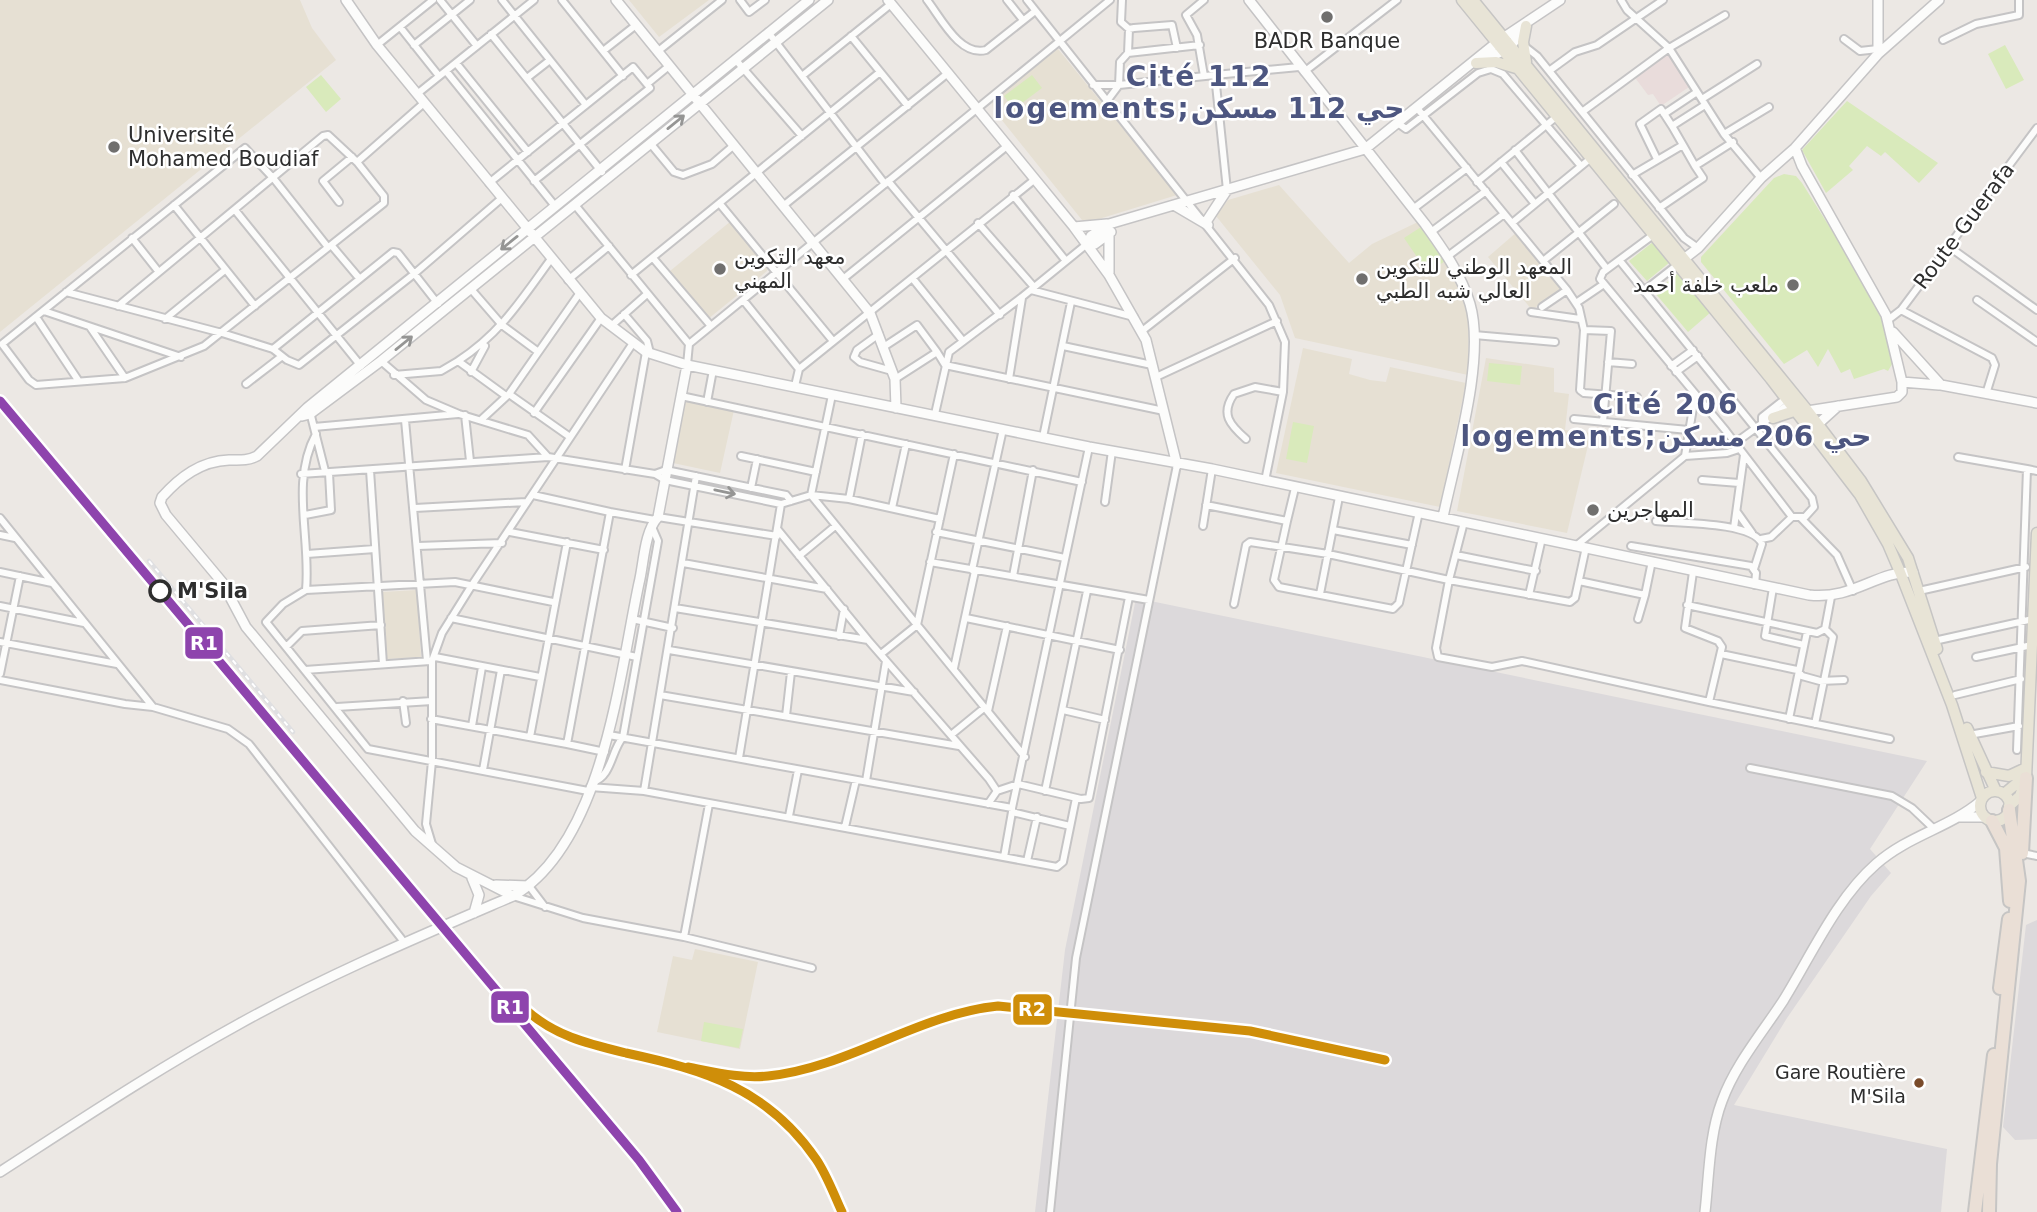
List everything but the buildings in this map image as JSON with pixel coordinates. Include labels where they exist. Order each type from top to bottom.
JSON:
[{"type":"highway","points":[[1995,1212],[1988,1206],[2022,853],[2025,770]]},
{"type":"highway","points":[[2009,808],[2019,881]]},
{"type":"highway","points":[[1975,1212],[2009,920],[2006,848],[1988,819]]},
{"type":"main road","points":[[1462,0],[1522,67],[1680,262],[1860,495],[1888,544],[1900,572],[1960,728],[1981,799],[1980,810],[1988,819],[2001,820],[2020,796],[2025,770],[2022,726],[2024,679],[2032,645],[2030,567],[2037,533]]},
{"type":"main road","points":[[1472,0],[1499,40]]},
{"type":"main road","points":[[1527,23],[1522,67],[1552,121],[1591,158],[1653,235],[1680,262],[1794,407],[1817,425],[1878,507],[1913,572],[1934,641],[1969,735],[1986,772],[2009,808]]},
{"type":"main road","points":[[1472,64],[1496,62],[1522,67]]},
{"type":"main road","points":[[1773,418],[1794,407]]},
{"type":"main road","points":[[1981,799],[2000,793],[2021,779],[2025,770]]},
{"type":"main road","points":[[1986,772],[2009,776],[2025,770]]},
{"type":"street","points":[[346,0],[377,45],[579,294],[601,318],[648,352],[687,365],[1419,512],[1755,585],[1831,597],[1853,592],[1900,572],[1913,572]]},
{"type":"street","points":[[377,45],[433,0]]},
{"type":"street","points":[[440,0],[477,46]]},
{"type":"street","points":[[414,45],[470,0]]},
{"type":"street","points":[[502,0],[586,105]]},
{"type":"street","points":[[417,94],[534,0]]},
{"type":"street","points":[[562,0],[623,76]]},
{"type":"street","points":[[616,0],[870,313],[885,346],[893,375],[896,408]]},
{"type":"street","points":[[657,52],[722,0]]},
{"type":"street","points":[[740,0],[749,12],[765,0]]},
{"type":"street","points":[[809,0],[437,302],[364,369],[306,412],[250,460],[229,460],[197,468],[173,486],[160,503],[222,582],[246,627],[415,831],[471,876],[546,908],[812,968]]},
{"type":"street","points":[[364,369],[381,361],[471,290],[828,0]]},
{"type":"street","points":[[927,0],[961,44],[970,51],[986,50],[1034,12]]},
{"type":"street","points":[[1007,0],[1023,20]]},
{"type":"street","points":[[1027,0],[1235,258],[1261,292],[1277,321],[1285,342],[1283,392],[1265,481]]},
{"type":"street","points":[[1122,0],[1122,25],[1129,29],[1172,24],[1177,48]]},
{"type":"street","points":[[1204,0],[1186,15],[1200,45],[1204,76]]},
{"type":"street","points":[[1249,0],[1431,232],[1448,256],[1470,303],[1474,335],[1471,380],[1443,517]]},
{"type":"street","points":[[1093,85],[1301,69],[1388,3],[1397,0]]},
{"type":"street","points":[[1421,111],[1441,88],[1499,40],[1560,0]]},
{"type":"street","points":[[1621,0],[1636,19],[1669,48],[1724,134],[1761,178]]},
{"type":"street","points":[[1549,71],[1575,52],[1597,45],[1663,0]]},
{"type":"street","points":[[1878,0],[1878,51]]},
{"type":"street","points":[[1645,290],[1698,248],[1761,178],[1795,148],[1878,51],[1939,0]]},
{"type":"street","points":[[1942,40],[1967,27],[2021,14],[2019,0]]},
{"type":"street","points":[[802,76],[889,2],[1074,227],[1109,275],[1142,331],[1166,411],[1177,465],[1076,958],[1050,1212]]},
{"type":"street","points":[[0,1172],[198,1047],[259,1013],[404,942],[513,896],[529,886],[559,852],[605,752],[642,572],[666,475],[689,344],[778,274],[1105,2]]},
{"type":"street","points":[[1582,112],[1669,48],[1725,15]]},
{"type":"street","points":[[1472,64],[1507,49],[1527,23]]},
{"type":"street","points":[[603,51],[636,25]]},
{"type":"street","points":[[400,27],[518,160],[555,206]]},
{"type":"street","points":[[1107,101],[1119,85],[1120,62],[1128,53],[1129,29]]},
{"type":"street","points":[[768,33],[856,147],[1000,315]]},
{"type":"street","points":[[491,34],[607,178]]},
{"type":"street","points":[[851,36],[908,106]]},
{"type":"street","points":[[1844,39],[1860,51],[1878,51]]},
{"type":"street","points":[[1128,53],[1200,45]]},
{"type":"street","points":[[1523,45],[1527,45],[1549,71],[1684,238],[1698,248]]},
{"type":"street","points":[[735,59],[802,136]]},
{"type":"street","points":[[527,78],[550,60]]},
{"type":"street","points":[[456,63],[528,152]]},
{"type":"street","points":[[1672,126],[1757,64]]},
{"type":"street","points":[[647,84],[669,66]]},
{"type":"street","points":[[489,183],[633,67],[650,88],[534,181]]},
{"type":"street","points":[[935,414],[949,352],[1032,289],[1087,244],[1091,236],[1174,205],[1365,149],[1484,70],[1498,70],[1552,121],[1581,166]]},
{"type":"street","points":[[631,275],[880,72]]},
{"type":"street","points":[[783,206],[948,73]]},
{"type":"street","points":[[1207,224],[1227,190],[1215,75]]},
{"type":"street","points":[[1441,88],[1447,97]]},
{"type":"street","points":[[1664,114],[1697,92]]},
{"type":"street","points":[[339,202],[323,181],[355,159],[424,103]]},
{"type":"street","points":[[1724,134],[1769,107]]},
{"type":"street","points":[[1657,159],[1640,124],[1661,109],[1703,178],[1659,208]]},
{"type":"street","points":[[1421,111],[1576,303],[1584,330],[1579,387],[1584,393],[1637,397]]},
{"type":"street","points":[[1477,182],[1552,121]]},
{"type":"street","points":[[1339,156],[1349,141],[1347,126]]},
{"type":"street","name":"Route Guerafa","points":[[1888,320],[1902,310],[2037,128]]},
{"type":"street","points":[[118,306],[158,271],[274,179],[326,135],[355,159],[384,196],[384,203],[329,246],[222,333],[181,357],[125,377],[32,383],[3,346],[2,341],[44,311],[244,148],[274,179],[329,246],[359,278]]},
{"type":"street","points":[[1695,166],[1733,142]]},
{"type":"street","points":[[650,143],[674,172],[683,175],[712,164],[733,146]]},
{"type":"street","points":[[1632,175],[1683,145]]},
{"type":"street","points":[[843,279],[1007,146]]},
{"type":"street","points":[[1759,426],[1762,417],[1794,407],[1840,405],[1897,397],[1902,392],[1888,320],[1802,166],[1795,148]]},
{"type":"street","points":[[1515,150],[1607,269]]},
{"type":"street","points":[[1512,223],[1591,158]]},
{"type":"street","points":[[1782,158],[1802,166]]},
{"type":"street","points":[[1501,162],[1535,204]]},
{"type":"street","points":[[1413,209],[1467,168]]},
{"type":"street","points":[[795,386],[799,369],[1034,180]]},
{"type":"street","points":[[1431,232],[1486,191]]},
{"type":"street","points":[[1013,195],[1066,261]]},
{"type":"street","points":[[66,292],[222,333],[273,349],[281,357],[299,365],[414,274],[502,198]]},
{"type":"street","points":[[720,204],[833,341]]},
{"type":"street","points":[[1543,261],[1614,204]]},
{"type":"street","points":[[174,205],[255,306]]},
{"type":"street","points":[[575,205],[689,344]]},
{"type":"street","points":[[1174,205],[1207,224]]},
{"type":"street","points":[[235,210],[364,369]]},
{"type":"street","points":[[1448,256],[1504,214]]},
{"type":"street","points":[[978,223],[1032,289],[1071,302],[1135,317]]},
{"type":"street","points":[[1074,227],[1112,227]]},
{"type":"street","points":[[1109,275],[1112,227]]},
{"type":"street","points":[[1653,235],[1600,277],[1792,517],[1801,518],[1837,555],[1853,592]]},
{"type":"street","points":[[132,238],[158,271]]},
{"type":"street","points":[[568,280],[609,246]]},
{"type":"street","points":[[1948,246],[2037,310]]},
{"type":"street","points":[[273,349],[317,311],[396,252],[444,311]]},
{"type":"street","points":[[653,258],[711,326]]},
{"type":"street","points":[[1142,331],[1235,258]]},
{"type":"street","points":[[471,372],[487,342],[551,260]]},
{"type":"street","points":[[1620,261],[1759,426],[1812,498],[1814,507],[1801,518]]},
{"type":"street","points":[[165,319],[225,270]]},
{"type":"street","points":[[913,279],[963,341]]},
{"type":"street","points":[[464,281],[502,325],[537,351]]},
{"type":"street","points":[[1576,303],[1604,284]]},
{"type":"street","points":[[1542,307],[1567,290]]},
{"type":"street","points":[[482,419],[507,395],[579,294]]},
{"type":"street","points":[[611,326],[647,294]]},
{"type":"street","points":[[1009,379],[1022,297]]},
{"type":"street","points":[[1977,300],[2037,342]]},
{"type":"street","points":[[744,301],[799,369]]},
{"type":"street","points":[[1043,437],[1071,302]]},
{"type":"street","points":[[1902,310],[1992,358],[1995,365],[1986,394]]},
{"type":"street","points":[[44,311],[181,357]]},
{"type":"street","points":[[1531,312],[1580,318]]},
{"type":"street","points":[[624,314],[647,341],[648,352],[625,470]]},
{"type":"street","points":[[36,317],[78,380]]},
{"type":"street","points":[[534,412],[601,318]]},
{"type":"street","points":[[1156,377],[1277,321]]},
{"type":"street","points":[[89,325],[125,377]]},
{"type":"street","points":[[885,346],[917,325],[945,365],[1166,411]]},
{"type":"street","points":[[1584,330],[1611,330],[1603,422]]},
{"type":"street","points":[[1892,331],[1941,386]]},
{"type":"street","points":[[878,334],[857,350],[854,357],[893,375],[937,352]]},
{"type":"street","points":[[1474,335],[1555,342]]},
{"type":"street","points":[[394,374],[441,372],[487,342]]},
{"type":"street","points":[[431,660],[451,618],[472,585],[510,532],[526,502],[633,343]]},
{"type":"street","points":[[1063,346],[1152,365]]},
{"type":"street","points":[[1674,369],[1696,353]]},
{"type":"street","points":[[246,384],[281,357]]},
{"type":"street","points":[[381,361],[426,400],[462,415],[528,435],[548,457]]},
{"type":"street","points":[[458,361],[570,437]]},
{"type":"street","points":[[1608,362],[1632,364]]},
{"type":"street","points":[[707,402],[713,370]]},
{"type":"street","points":[[1902,382],[2037,403]]},
{"type":"street","points":[[1246,439],[1230,425],[1226,412],[1234,394],[1255,387],[1283,392]]},
{"type":"street","points":[[832,394],[811,495],[834,527],[954,668],[1025,757]]},
{"type":"street","points":[[681,396],[1082,482]]},
{"type":"street","points":[[1685,457],[1695,396]]},
{"type":"street","points":[[1817,425],[1840,405]]},
{"type":"street","points":[[305,515],[331,510],[327,472],[315,431],[306,412]]},
{"type":"street","points":[[315,431],[462,415]]},
{"type":"street","points":[[462,415],[470,461]]},
{"type":"street","points":[[1234,604],[1246,545],[1253,542],[1328,554],[1570,602],[1575,598],[1579,581],[1581,546],[1685,457],[1740,449],[1759,426],[1773,418]]},
{"type":"street","points":[[1574,419],[1688,430]]},
{"type":"street","points":[[405,420],[420,584],[431,660],[432,761],[426,824],[433,848]]},
{"type":"street","points":[[954,668],[1003,429]]},
{"type":"street","points":[[306,590],[307,554],[301,474],[315,431]]},
{"type":"street","points":[[849,499],[862,434]]},
{"type":"street","points":[[538,444],[538,458]]},
{"type":"street","points":[[892,508],[906,444]]},
{"type":"street","points":[[1004,857],[1089,447]]},
{"type":"street","points":[[1734,528],[1740,449]]},
{"type":"street","points":[[1105,502],[1112,451]]},
{"type":"street","points":[[881,654],[917,625],[954,454]]},
{"type":"street","points":[[741,456],[816,472]]},
{"type":"street","points":[[301,474],[548,457],[655,474],[696,476],[786,495],[791,501]]},
{"type":"street","points":[[1958,457],[2037,471]]},
{"type":"street","points":[[751,488],[757,459]]},
{"type":"street","points":[[1955,695],[2024,679],[2019,647],[2030,567],[2027,469]]},
{"type":"street","points":[[370,470],[383,664]]},
{"type":"street","points":[[1203,526],[1212,470]]},
{"type":"street","points":[[1013,576],[1033,471]]},
{"type":"street","points":[[666,475],[696,486],[780,504],[811,495],[849,499],[940,519]]},
{"type":"street","points":[[644,791],[696,476]]},
{"type":"street","points":[[1702,480],[1739,483]]},
{"type":"street","points":[[1295,488],[1276,584],[1393,609],[1399,603],[1419,512]]},
{"type":"street","points":[[533,495],[655,521],[690,522],[777,533],[996,791]]},
{"type":"street","points":[[1320,594],[1339,497]]},
{"type":"street","points":[[415,508],[526,502]]},
{"type":"street","points":[[739,758],[780,504]]},
{"type":"street","points":[[1206,505],[1287,521]]},
{"type":"street","points":[[567,744],[610,512]]},
{"type":"street","points":[[1737,512],[1752,533]]},
{"type":"street","points":[[2027,515],[2037,516]]},
{"type":"street","points":[[1656,521],[1734,528],[1752,533],[1761,539],[1771,537],[1792,517]]},
{"type":"street","points":[[0,518],[153,707]]},
{"type":"street","points":[[590,787],[606,773],[623,737],[658,541],[655,521]]},
{"type":"street","points":[[1464,522],[1449,580],[1436,648],[1438,657],[1492,667],[1522,661],[1890,739]]},
{"type":"street","points":[[799,556],[834,527]]},
{"type":"street","points":[[1333,530],[1412,545]]},
{"type":"street","points":[[510,532],[604,550]]},
{"type":"street","points":[[936,532],[1065,558]]},
{"type":"street","points":[[0,535],[16,538]]},
{"type":"street","points":[[1530,595],[1542,538]]},
{"type":"street","points":[[1755,585],[1754,569],[1761,539]]},
{"type":"street","points":[[530,737],[553,602],[567,542]]},
{"type":"street","points":[[418,546],[502,543]]},
{"type":"street","points":[[1631,546],[1744,564],[1754,569]]},
{"type":"street","points":[[307,554],[375,549]]},
{"type":"street","points":[[1456,555],[1535,571]]},
{"type":"street","points":[[1638,619],[1652,561]]},
{"type":"street","points":[[930,562],[1149,600]]},
{"type":"street","points":[[683,564],[827,589]]},
{"type":"street","points":[[1919,591],[2030,567]]},
{"type":"street","points":[[0,572],[52,583]]},
{"type":"street","points":[[642,572],[653,573]]},
{"type":"street","points":[[1693,572],[1686,605],[1685,628],[1722,645],[1709,702]]},
{"type":"street","points":[[0,674],[4,643],[15,609],[20,576]]},
{"type":"street","points":[[1579,581],[1645,595]]},
{"type":"street","points":[[553,602],[472,585],[420,584],[306,590],[282,604],[267,619],[271,631],[337,707],[368,749],[590,787],[644,791],[1060,866],[1076,798]]},
{"type":"street","points":[[1773,588],[1765,636],[1804,645]]},
{"type":"street","points":[[1045,791],[1087,591]]},
{"type":"street","points":[[988,804],[996,791],[1018,784],[1086,800],[1090,796],[1129,597]]},
{"type":"street","points":[[1686,605],[1820,633],[1825,629],[1831,597]]},
{"type":"street","points":[[0,606],[85,624]]},
{"type":"street","points":[[675,608],[868,640]]},
{"type":"street","points":[[839,636],[844,609]]},
{"type":"street","points":[[451,618],[637,657]]},
{"type":"street","points":[[966,618],[1120,650]]},
{"type":"street","points":[[632,619],[673,628]]},
{"type":"street","points":[[1934,641],[2033,619]]},
{"type":"street","points":[[286,647],[302,631],[381,625]]},
{"type":"street","points":[[951,735],[986,709],[1007,626]]},
{"type":"street","points":[[1815,724],[1833,637],[1825,629]]},
{"type":"street","points":[[1789,719],[1807,632]]},
{"type":"street","points":[[4,643],[117,664]]},
{"type":"street","points":[[1976,657],[2032,645]]},
{"type":"street","points":[[669,650],[914,692]]},
{"type":"street","points":[[1721,654],[1797,670],[1802,676],[1844,680]]},
{"type":"street","points":[[305,670],[431,660],[540,677]]},
{"type":"street","points":[[866,782],[886,660]]},
{"type":"street","points":[[472,726],[482,667]]},
{"type":"street","points":[[623,669],[635,673]]},
{"type":"street","points":[[484,770],[501,670]]},
{"type":"street","points":[[786,716],[791,672]]},
{"type":"street","points":[[0,680],[153,707],[228,729],[248,744],[404,942]]},
{"type":"street","points":[[660,695],[959,746]]},
{"type":"street","points":[[403,701],[406,723]]},
{"type":"street","points":[[337,707],[432,701]]},
{"type":"street","points":[[1063,710],[1105,720]]},
{"type":"street","points":[[431,719],[605,752]]},
{"type":"street","points":[[1969,735],[2022,726],[2017,750]]},
{"type":"street","points":[[610,735],[988,804],[1070,826]]},
{"type":"street","points":[[1750,768],[1892,796],[1912,808],[1933,828]]},
{"type":"street","points":[[789,816],[798,770]]},
{"type":"street","points":[[845,827],[856,780]]},
{"type":"street","points":[[1705,1212],[1721,1102],[1743,1061],[1839,909],[1868,871],[1908,840],[1959,817],[1981,799]]},
{"type":"street","points":[[684,937],[709,804]]},
{"type":"street","points":[[1027,861],[1037,817]]},
{"type":"street","points":[[1959,817],[1988,819]]},
{"type":"street","points":[[415,831],[426,824]]},
{"type":"street","points":[[2022,853],[2037,856]]},
{"type":"street","points":[[471,876],[479,895],[474,913]]},
{"type":"street","points":[[485,884],[529,886],[546,908]]},
{"type":"shaded area","name":"Université Mohamed Boudiaf","points":[[0,0],[300,0],[312,28],[336,60],[0,332]]},
{"type":"shaded area","points":[[629,0],[709,0],[659,37]]},
{"type":"shaded area","points":[[1058,49],[1177,195],[1089,222],[1082,220],[993,109],[992,100]]},
{"type":"shaded area","points":[[1666,52],[1689,87],[1661,106],[1653,94],[1648,95],[1633,75]]},
{"type":"shaded area","name":"المعهد الوطني للتكوين العالي شبه الطبي","points":[[1279,185],[1349,263],[1372,244],[1420,221],[1461,287],[1469,310],[1468,375],[1295,338],[1280,295],[1216,216],[1228,200]]},
{"type":"shaded area","name":"معهد التكوين المهني","points":[[731,221],[768,266],[767,271],[708,319],[670,271]]},
{"type":"shaded area","points":[[1518,231],[1564,286],[1532,310],[1488,257]]},
{"type":"shaded area","points":[[1303,348],[1352,359],[1349,374],[1370,380],[1386,382],[1390,367],[1466,383],[1440,507],[1276,473]]},
{"type":"shaded area","points":[[1486,358],[1554,368],[1554,392],[1569,394],[1565,430],[1591,433],[1567,533],[1457,511]]},
{"type":"shaded area","points":[[686,400],[734,410],[720,473],[673,463]]},
{"type":"shaded area","points":[[417,590],[421,657],[386,659],[382,592]]},
{"type":"shaded area","points":[[1136,598],[1927,761],[1870,849],[1891,873],[1871,896],[1787,1018],[1734,1105],[1947,1149],[1941,1212],[1035,1212],[1065,950]]},
{"type":"shaded area","points":[[2037,920],[2037,1139],[2015,1140],[2003,1127],[2026,925]]},
{"type":"shaded area","points":[[695,949],[758,962],[740,1049],[657,1032],[673,956],[692,960]]},
{"type":"green space","points":[[2005,45],[2024,80],[2006,89],[1988,54]]},
{"type":"green space","points":[[321,75],[341,99],[326,112],[306,87]]},
{"type":"green space","points":[[1032,75],[1042,88],[1014,109],[1004,96]]},
{"type":"green space","points":[[1847,101],[1938,163],[1919,183],[1885,152],[1881,156],[1867,146],[1849,166],[1853,170],[1826,193],[1802,150]]},
{"type":"green space","name":"ملعب خلفة أحمد","points":[[1784,174],[1796,176],[1802,183],[1883,312],[1895,359],[1888,371],[1884,369],[1854,379],[1850,369],[1841,373],[1828,349],[1818,367],[1807,350],[1784,364],[1701,262],[1701,257],[1774,178]]},
{"type":"green space","points":[[1421,227],[1445,261],[1428,273],[1404,238]]},
{"type":"green space","points":[[1653,242],[1670,262],[1647,281],[1629,261]]},
{"type":"green space","points":[[1679,272],[1711,312],[1688,332],[1655,293]]},
{"type":"green space","points":[[1489,363],[1522,366],[1520,385],[1487,381]]},
{"type":"green space","points":[[1293,422],[1314,426],[1307,463],[1286,459]]},
{"type":"green space","points":[[704,1022],[743,1029],[739,1048],[701,1041]]},
{"type":"railway","points":[[6,408],[639,1160],[677,1212]]},
{"type":"railway","points":[[149,561],[293,732]]},
{"type":"railway","points":[[517,1002],[545,1024],[573,1038],[690,1069],[740,1090],[763,1104],[803,1140],[819,1164],[842,1212]]},
{"type":"railway","points":[[688,1067],[748,1077],[798,1071],[826,1063],[940,1019],[998,1006],[1250,1031],[1385,1060]]},
{"type":"transit line","name":"R1","points":[[0,401],[639,1160],[677,1212]]},
{"type":"transit line","name":"R2","points":[[688,1067],[748,1077],[798,1071],[826,1063],[940,1019],[998,1006],[1250,1031],[1385,1060]]},
{"type":"transit line","name":"R2","points":[[525,1009],[548,1026],[572,1038],[682,1067],[733,1086],[756,1099],[777,1115],[816,1159],[842,1212]]},
{"type":"place","name":"BADR Banque","points":[[1327,17]]},
{"type":"place","name":"Université Mohamed Boudiaf","points":[[114,147]]},
{"type":"place","name":"معهد التكوين المهني","points":[[720,269]]},
{"type":"place","name":"المعهد الوطني للتكوين العالي شبه الطبي","points":[[1362,279]]},
{"type":"place","name":"ملعب خلفة أحمد","points":[[1793,285]]},
{"type":"place","name":"المهاجرين","points":[[1593,510]]},
{"type":"place","name":"M'Sila","points":[[160,591]]},
{"type":"place","name":"Gare Routière M'Sila","points":[[1919,1083]]},
{"type":"district","name":"Cité 112 logements;حي 112 مسكن","points":[[1199,92]]},
{"type":"district","name":"Cité 206 logements;حي 206 مسكن","points":[[1666,420]]}]
